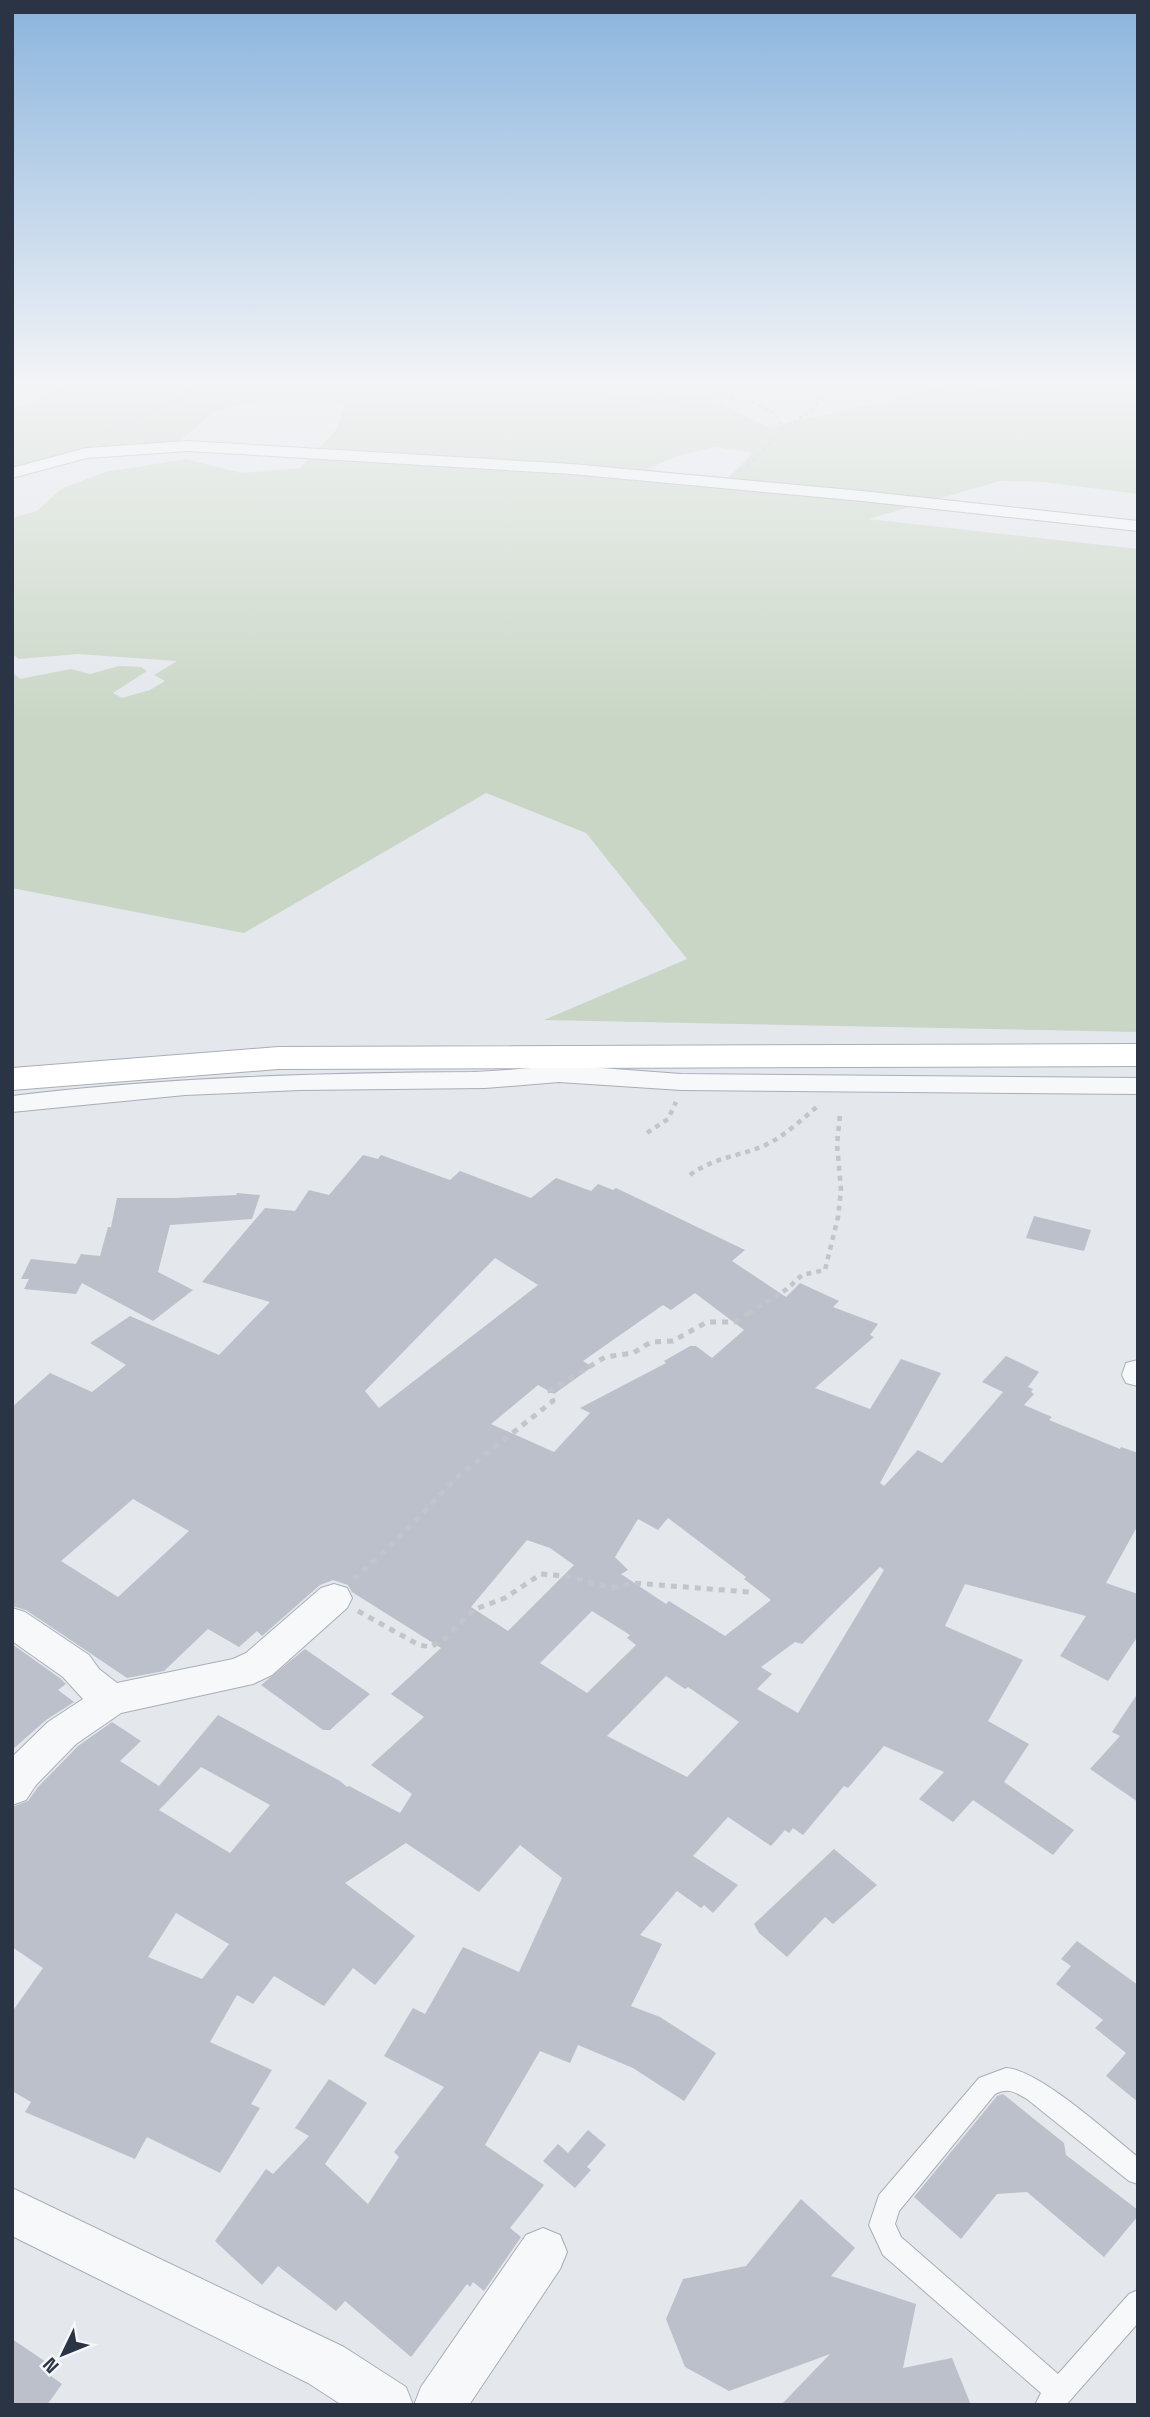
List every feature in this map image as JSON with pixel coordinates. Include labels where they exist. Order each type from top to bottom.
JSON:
[{"type":"main road","points":[[12,1079],[278,1058],[1131,1076]]},
{"type":"street","points":[[854,497],[1138,526]]},
{"type":"street","points":[[12,1104],[145,1089],[362,1079],[513,1080],[557,1074],[612,1075],[686,1082],[844,1084],[1131,1076]]},
{"type":"street","points":[[12,1788],[22,1773],[62,1733],[111,1700],[240,1673],[259,1664],[334,1598]]},
{"type":"street","points":[[12,1622],[76,1666],[86,1680],[111,1700]]},
{"type":"street","points":[[12,2211],[326,2365],[388,2405]]},
{"type":"street","points":[[439,2405],[543,2252]]},
{"type":"lane","points":[[1138,2172],[1035,2091],[1019,2081],[1002,2078],[987,2086],[888,2204],[882,2225],[892,2246],[1053,2398],[1138,2303]]},
{"type":"path","points":[[647,1133],[668,1119],[686,1082]]},
{"type":"path","points":[[690,1175],[699,1168],[763,1146],[785,1133],[844,1084]]},
{"type":"path","points":[[749,1592],[633,1583],[611,1588],[567,1576],[541,1574],[505,1598],[473,1610],[447,1637],[431,1647],[419,1645],[334,1598],[456,1478],[553,1401],[550,1391],[574,1373],[605,1357],[633,1353],[651,1342],[673,1340],[708,1322],[735,1322],[787,1289],[802,1275],[825,1270],[838,1217],[841,1190],[837,1144],[840,1115]]},
{"type":"green space","points":[[52,497],[945,497],[868,519],[1138,549],[1138,1032],[544,1020],[687,959],[586,833],[486,793],[244,933],[12,888],[12,672],[20,679],[71,669],[90,674],[119,666],[141,667],[147,671],[113,693],[122,698],[150,690],[165,681],[154,675],[177,661],[78,654],[19,659],[12,654],[12,518],[37,511]]},
{"type":"building","points":[[363,1155],[378,1159],[381,1155],[450,1180],[460,1171],[531,1198],[556,1178],[591,1191],[598,1184],[613,1190],[616,1188],[745,1250],[732,1261],[786,1297],[800,1283],[839,1301],[833,1307],[878,1324],[870,1335],[874,1337],[815,1388],[870,1409],[901,1359],[941,1373],[880,1483],[884,1486],[918,1450],[942,1463],[1003,1392],[982,1382],[1006,1356],[1039,1372],[1028,1387],[1033,1389],[1031,1392],[1034,1394],[1024,1405],[1052,1417],[1049,1420],[1120,1449],[1121,1447],[1138,1453],[1138,1525],[1106,1583],[1138,1594],[1138,1636],[1108,1681],[1060,1656],[1086,1616],[965,1584],[945,1626],[1023,1660],[988,1721],[1029,1744],[1004,1782],[1074,1830],[1053,1855],[973,1800],[953,1822],[919,1799],[944,1772],[884,1746],[848,1788],[844,1786],[803,1835],[793,1828],[789,1833],[785,1830],[771,1846],[728,1817],[693,1856],[738,1885],[713,1913],[704,1905],[701,1908],[677,1891],[640,1935],[662,1944],[631,2006],[660,2017],[716,2053],[684,2101],[633,2068],[578,2045],[570,2063],[540,2051],[485,2145],[544,2185],[510,2228],[521,2237],[484,2291],[473,2282],[470,2287],[467,2284],[411,2357],[345,2301],[336,2311],[278,2266],[262,2285],[215,2241],[266,2169],[273,2174],[309,2136],[295,2128],[329,2079],[367,2103],[325,2164],[368,2204],[399,2157],[394,2152],[444,2087],[384,2056],[413,2008],[425,2014],[463,1947],[519,1972],[562,1878],[520,1845],[479,1892],[406,1843],[345,1883],[415,1936],[375,1985],[353,1968],[324,2006],[274,1976],[253,2004],[237,1995],[210,2042],[272,2070],[251,2104],[260,2108],[220,2173],[147,2137],[135,2159],[25,2112],[31,2102],[12,2091],[12,2012],[43,1968],[12,1947],[12,1807],[28,1801],[78,1746],[112,1722],[141,1741],[120,1761],[159,1786],[218,1715],[347,1787],[400,1813],[412,1794],[371,1765],[424,1717],[391,1694],[441,1648],[352,1592],[348,1585],[333,1580],[320,1585],[262,1636],[257,1631],[239,1647],[208,1629],[164,1671],[127,1678],[26,1610],[12,1606],[12,1407],[50,1373],[92,1392],[126,1365],[90,1343],[130,1316],[219,1355],[270,1302],[202,1282],[265,1208],[295,1211],[309,1190],[329,1195]],"holes":[[[495,1258],[538,1285],[379,1408],[365,1391]],[[695,1293],[744,1330],[712,1358],[696,1346],[690,1346],[664,1361],[666,1363],[580,1408],[590,1413],[554,1452],[491,1424],[538,1385],[554,1394],[592,1367],[583,1361],[663,1305],[671,1310]],[[133,1499],[189,1531],[118,1597],[61,1561]],[[668,1518],[746,1577],[744,1579],[771,1600],[725,1636],[669,1601],[666,1604],[621,1574],[628,1570],[615,1557],[638,1519],[658,1530]],[[527,1540],[550,1548],[574,1565],[508,1631],[471,1607]],[[880,1567],[884,1570],[798,1713],[757,1689],[772,1674],[761,1667],[795,1642],[802,1644]],[[592,1611],[630,1635],[627,1638],[636,1645],[587,1693],[540,1663]],[[666,1676],[685,1689],[688,1687],[739,1722],[687,1777],[607,1736]],[[201,1767],[270,1805],[230,1853],[159,1810]],[[176,1913],[229,1944],[202,1979],[148,1957]]]},
{"type":"building","points":[[237,1193],[260,1195],[252,1219],[170,1225],[158,1272],[193,1290],[153,1321],[82,1283],[76,1294],[24,1289],[29,1279],[21,1279],[31,1259],[76,1264],[81,1254],[100,1256],[108,1227],[111,1227],[117,1198],[174,1198]]},
{"type":"building","points":[[1034,1216],[1091,1230],[1084,1251],[1026,1238]]},
{"type":"building","points":[[12,1644],[61,1679],[66,1684],[58,1690],[74,1702],[46,1720],[12,1750]]},
{"type":"building","points":[[305,1649],[370,1694],[330,1730],[323,1730],[261,1685]]},
{"type":"building","points":[[1138,1693],[1138,1802],[1090,1769],[1120,1736],[1112,1732]]},
{"type":"building","points":[[834,1849],[877,1885],[833,1924],[825,1917],[787,1957],[759,1933],[754,1924]]},
{"type":"building","points":[[1077,1941],[1138,1985],[1138,2102],[1106,2076],[1126,2053],[1095,2028],[1103,2020],[1056,1984],[1071,1966],[1061,1959]]},
{"type":"building","points":[[1003,2094],[1064,2143],[1066,2155],[1138,2210],[1138,2216],[1104,2257],[1027,2192],[997,2194],[961,2239],[914,2197],[997,2096]]},
{"type":"building","points":[[588,2130],[606,2145],[587,2167],[591,2170],[575,2188],[543,2161],[558,2144],[568,2153]]},
{"type":"building","points":[[801,2199],[855,2248],[831,2276],[916,2304],[903,2368],[952,2358],[971,2405],[781,2405],[830,2354],[729,2391],[685,2367],[666,2319],[683,2279],[746,2266]]},
{"type":"building","points":[[12,2339],[46,2362],[41,2369],[62,2384],[47,2405],[12,2405]]}]
